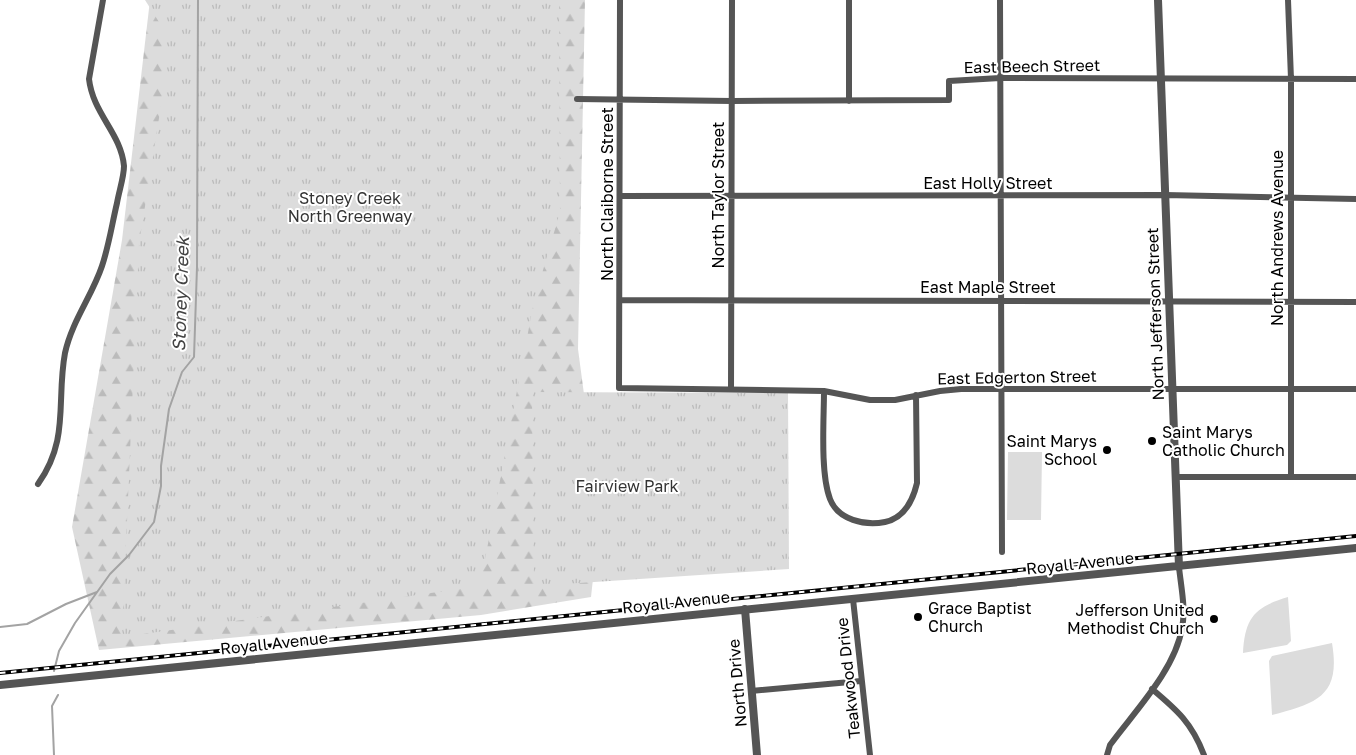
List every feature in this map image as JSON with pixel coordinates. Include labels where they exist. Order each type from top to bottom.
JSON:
[{"type":"street","points":[[38,484],[56,446],[62,416],[65,355],[71,331],[102,266],[124,167],[115,137],[95,106],[90,92],[89,79],[103,0]]},
{"type":"street","name":"North Claiborne Street","points":[[620,0],[620,388]]},
{"type":"street","name":"North Taylor Street","points":[[731,389],[733,300],[732,0]]},
{"type":"street","points":[[849,0],[849,101]]},
{"type":"street","points":[[1000,0],[1002,552]]},
{"type":"street","name":"North Jefferson Street","points":[[1107,755],[1110,745],[1174,658],[1184,613],[1179,567],[1175,477],[1158,0]]},
{"type":"street","name":"North Andrews Avenue","points":[[1288,0],[1291,80],[1291,477]]},
{"type":"street","name":"East Beech Street","points":[[577,99],[621,101],[949,100],[949,81],[1000,78],[1356,79]]},
{"type":"street","name":"East Holly Street","points":[[621,196],[1165,195],[1356,199]]},
{"type":"street","name":"East Maple Street","points":[[620,300],[1356,302]]},
{"type":"street","name":"East Edgerton Street","points":[[620,388],[824,391],[870,400],[895,400],[961,389],[1356,390]]},
{"type":"street","points":[[824,391],[826,470],[830,499],[839,511],[858,523],[877,524],[893,521],[906,510],[914,497],[918,483],[916,395]]},
{"type":"street","points":[[1175,477],[1356,477]]},
{"type":"street","name":"Royall Avenue","points":[[0,685],[1356,548]]},
{"type":"street","name":"Teakwood Drive","points":[[853,599],[870,755]]},
{"type":"street","name":"North Drive","points":[[745,609],[757,755]]},
{"type":"street","points":[[751,691],[861,681]]},
{"type":"street","points":[[1152,689],[1184,716],[1197,735],[1204,755]]},
{"type":"green space","name":"Stoney Creek North Greenway","points":[[145,0],[559,0],[560,212],[534,301],[480,586],[122,637],[139,244],[166,74],[164,30]]},
{"type":"green space","name":"Stoney Creek North Greenway","points":[[150,0],[585,0],[578,349],[600,515],[591,597],[481,615],[99,650],[72,527],[122,240]]},
{"type":"green space","name":"Fairview Park","points":[[532,392],[788,393],[789,569],[534,586]]},
{"type":"green space","points":[[1008,452],[1042,452],[1041,520],[1007,520]]},
{"type":"green space","points":[[1288,597],[1291,641],[1287,645],[1243,653],[1246,630],[1254,615],[1267,605]]},
{"type":"green space","points":[[1332,643],[1334,661],[1333,675],[1329,686],[1313,701],[1272,715],[1269,661],[1272,656]]},
{"type":"waterway","name":"Stoney Creek","points":[[54,671],[59,651],[75,623],[110,574],[129,555],[154,522],[161,486],[161,466],[169,409],[182,372],[194,357],[197,267],[198,0]]},
{"type":"waterway","points":[[0,627],[27,624],[66,604],[97,592]]},
{"type":"waterway","name":"Stoney Creek","points":[[54,755],[52,706],[58,695]]},
{"type":"railway","points":[[0,673],[1356,536]]},
{"type":"place","name":"Saint Marys Catholic Church","points":[[1152,441]]},
{"type":"place","name":"Saint Marys School","points":[[1107,450]]},
{"type":"place","name":"Grace Baptist Church","points":[[918,617]]},
{"type":"place","name":"Jefferson United Methodist Church","points":[[1214,619]]}]
